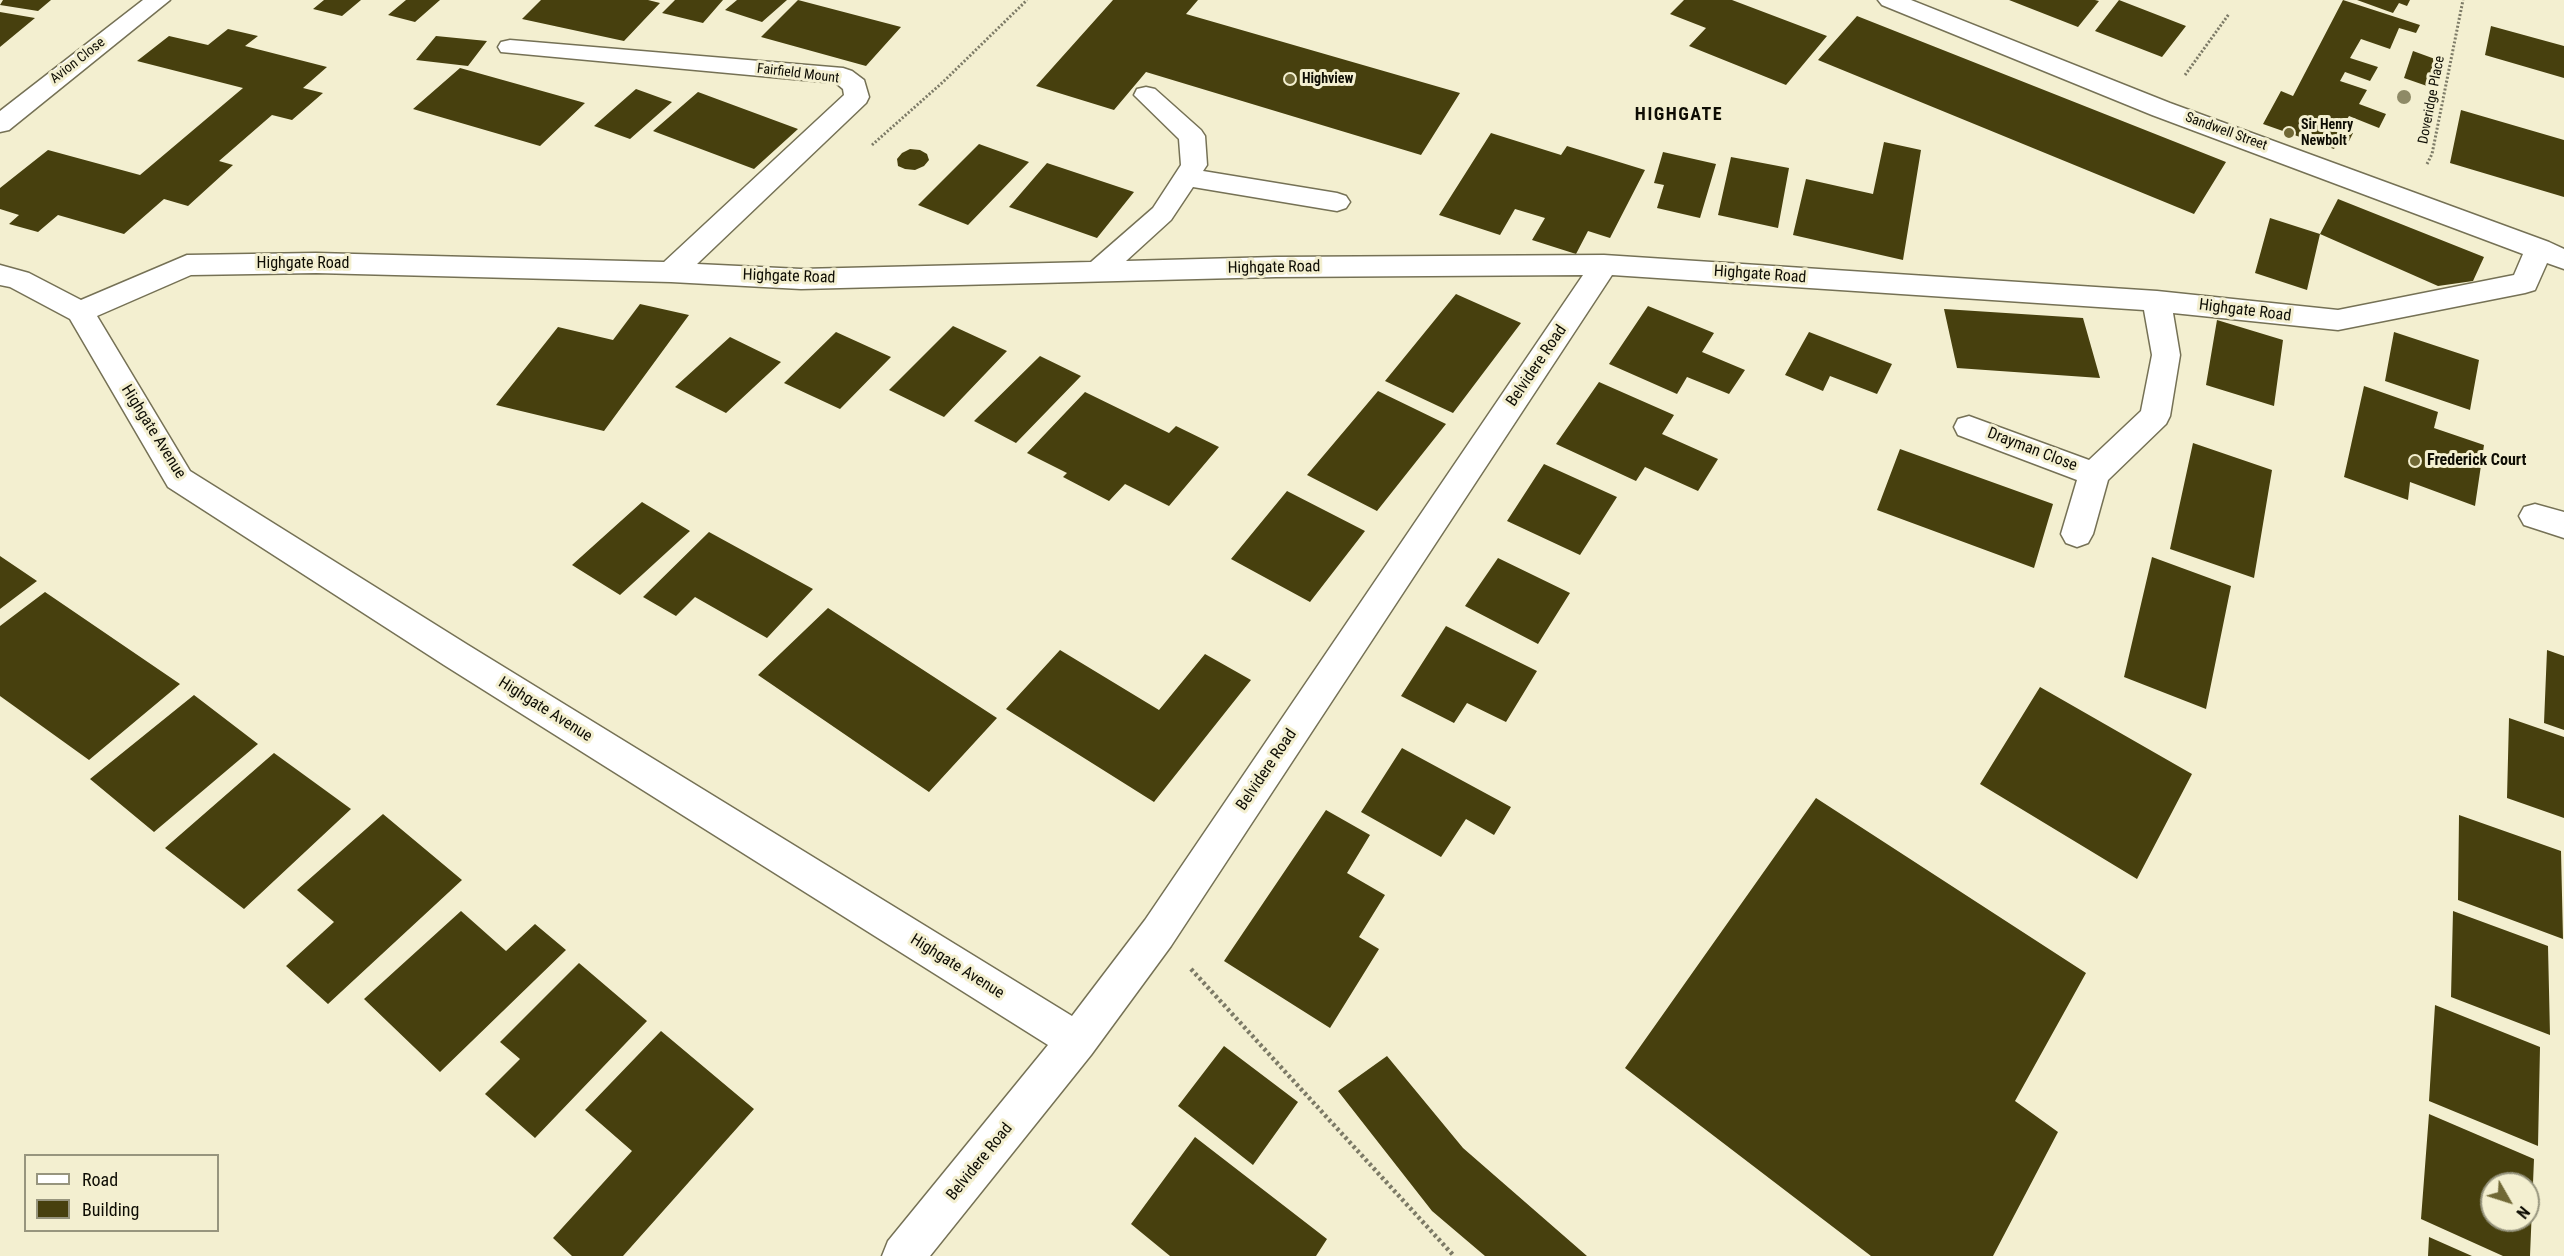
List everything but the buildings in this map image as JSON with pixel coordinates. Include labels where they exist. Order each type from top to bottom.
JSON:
[{"type":"street","name":"Avion Close","points":[[0,124],[158,0]]},
{"type":"street","name":"Sandwell Street","points":[[1890,0],[2161,109],[2551,254]]},
{"type":"street","name":"Fairfield Mount","points":[[510,47],[843,76],[855,86],[857,96],[671,272]]},
{"type":"street","points":[[1097,272],[1162,214],[1194,165],[1192,136],[1146,94]]},
{"type":"street","points":[[1185,177],[1337,202]]},
{"type":"street","name":"Highgate Road","points":[[80,312],[187,265],[316,263],[671,272],[801,279],[1275,267],[1604,265],[2157,301],[2338,320],[2525,283],[2551,254]]},
{"type":"street","name":"Belvidere Road","points":[[903,1256],[1077,1041],[1158,933],[1604,265]]},
{"type":"street","points":[[0,275],[19,280],[80,312]]},
{"type":"street","name":"Drayman Close","points":[[2077,534],[2094,474],[2155,416],[2166,355],[2157,301]]},
{"type":"street","name":"Highgate Avenue","points":[[80,312],[179,479],[456,655],[1077,1041]]},
{"type":"street","name":"Drayman Close","points":[[1969,427],[2094,474]]},
{"type":"street","points":[[2535,516],[2564,525]]},
{"type":"path","name":"Doveridge Place","points":[[2410,200],[2432,154],[2463,0]]},
{"type":"path","points":[[2161,109],[2229,14]]},
{"type":"path","points":[[1158,933],[1454,1256]]},
{"type":"place","name":"Highview","points":[[1290,79]]},
{"type":"place","name":"Sir Henry Newbolt","points":[[2289,133]]},
{"type":"place","name":"Frederick Court","points":[[2415,461]]},
{"type":"district","name":"HIGHGATE","points":[[1679,115]]}]
